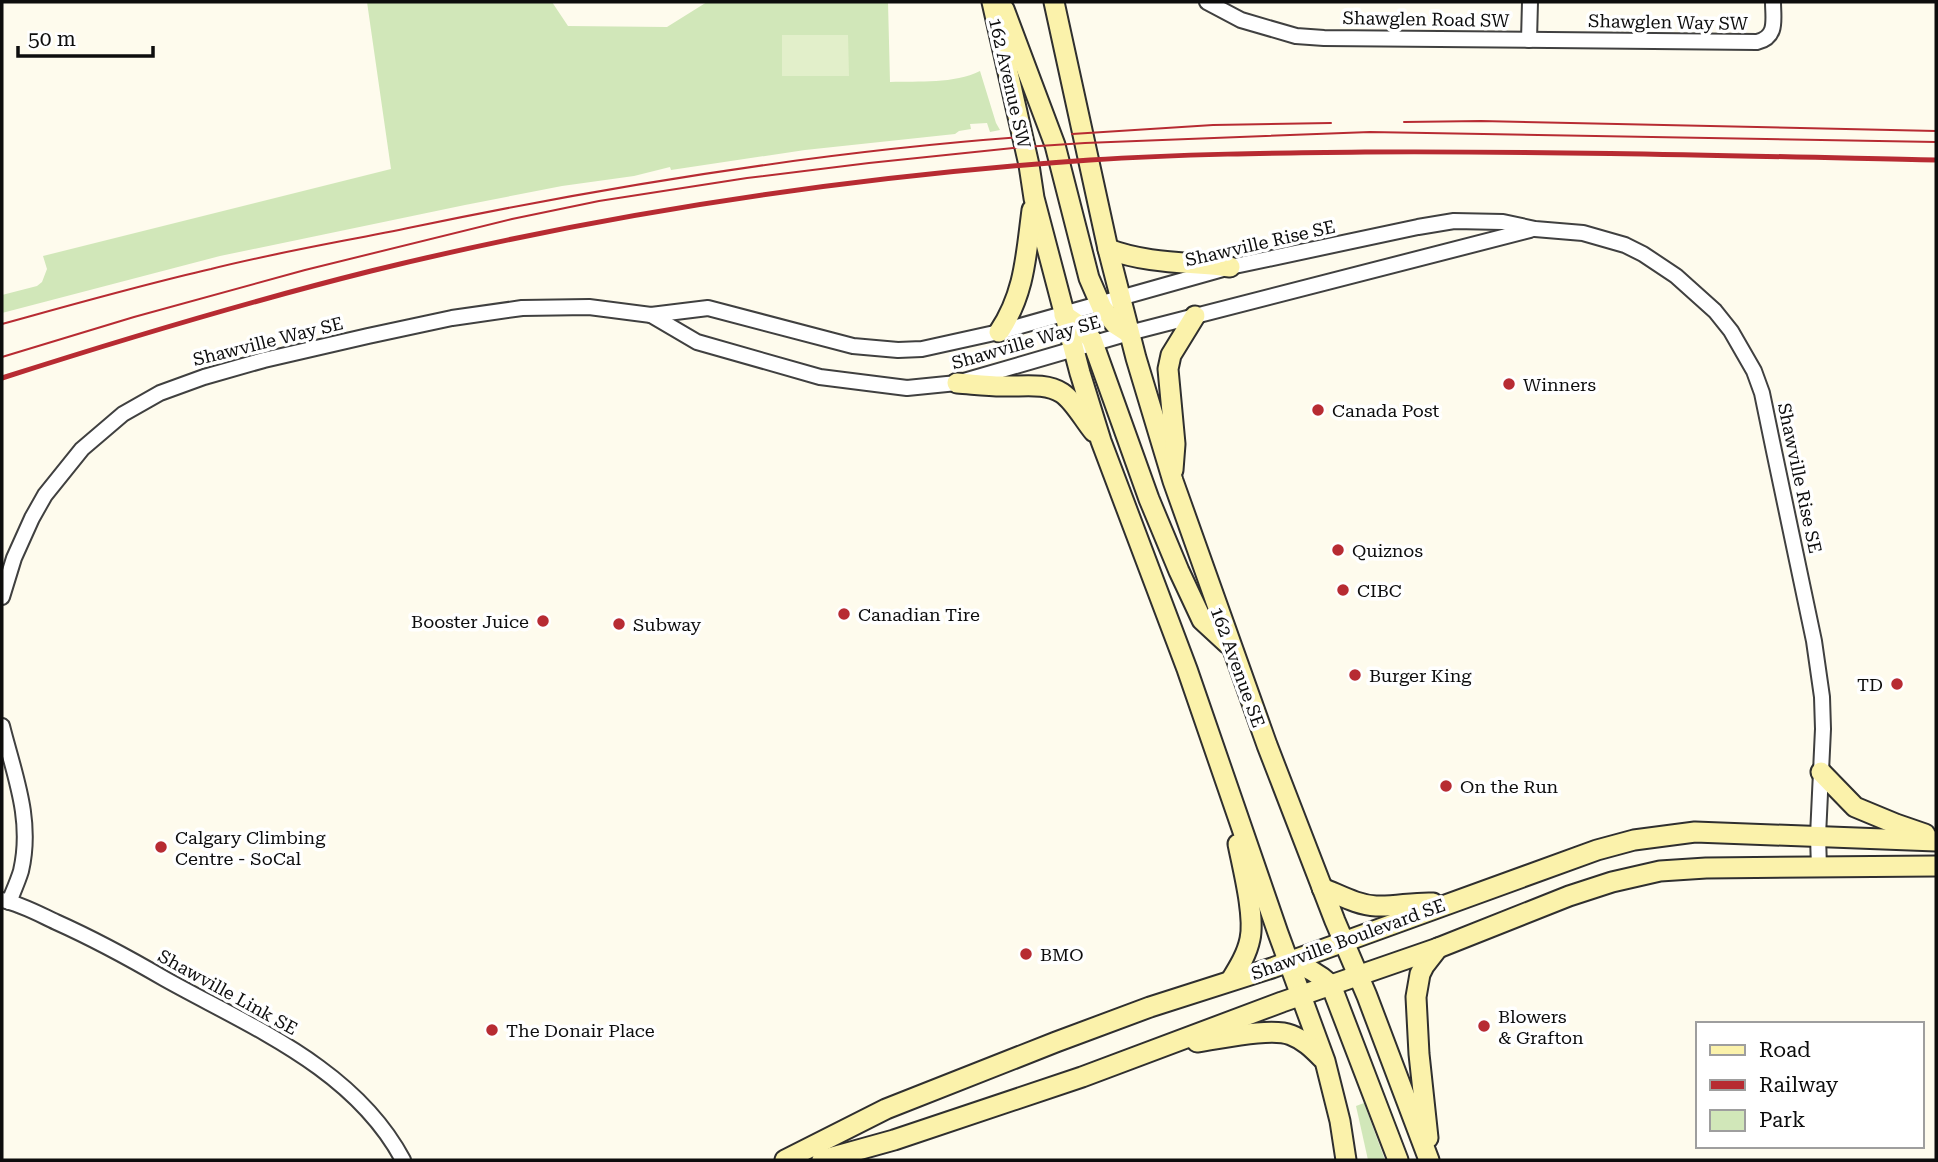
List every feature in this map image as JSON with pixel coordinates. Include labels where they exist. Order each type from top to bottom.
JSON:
[{"type":"main road","name":"162 Avenue SW","points":[[992,2],[1034,198]]},
{"type":"main road","points":[[1001,2],[1055,145],[1089,278],[1100,304],[1115,324],[1129,333]]},
{"type":"main road","name":"162 Avenue SE","points":[[1054,2],[1108,249],[1129,333],[1173,481],[1231,648],[1429,1160]]},
{"type":"main road","points":[[1034,198],[1063,315],[1101,440],[1227,781],[1325,1061],[1338,1111],[1346,1160]]},
{"type":"main road","points":[[999,332],[1021,285],[1034,198]]},
{"type":"main road","points":[[1108,249],[1123,255],[1160,262],[1230,267]]},
{"type":"main road","points":[[1063,315],[1083,328],[1093,343],[1149,499],[1179,571],[1202,620],[1231,648]]},
{"type":"main road","points":[[1173,481],[1175,443],[1168,369],[1171,355],[1195,316]]},
{"type":"main road","points":[[957,383],[1037,386],[1061,392],[1101,440]]},
{"type":"main road","points":[[1821,772],[1855,807],[1936,839]]},
{"type":"main road","points":[[1227,781],[1246,884],[1251,937],[1243,960],[1231,980]]},
{"type":"main road","name":"Shawville Boulevard SE","points":[[785,1160],[886,1109],[1056,1042],[1597,850],[1634,840],[1695,832],[1936,839]]},
{"type":"main road","name":"Shawville Boulevard SE","points":[[822,1160],[894,1140],[1082,1077],[1438,948],[1569,896],[1636,876],[1660,871],[1706,868],[1936,866]]},
{"type":"main road","points":[[1322,888],[1368,905],[1416,902],[1445,904]]},
{"type":"main road","points":[[1429,1160],[1416,997],[1420,974],[1438,948]]},
{"type":"main road","points":[[1289,961],[1304,965],[1331,985],[1398,1160]]},
{"type":"main road","points":[[1161,1048],[1275,1032],[1288,1034],[1307,1044],[1325,1061]]},
{"type":"street","name":"Shawglen Road SW","points":[[1207,2],[1241,20],[1296,36],[1530,40],[1530,2]]},
{"type":"street","name":"Shawglen Way SW","points":[[1530,40],[1757,42],[1768,38],[1772,33],[1773,2]]},
{"type":"street","name":"Shawville Rise SE","points":[[1121,299],[1230,267],[1454,221],[1503,222],[1606,238],[1643,254],[1676,276],[1715,311],[1731,331],[1754,371],[1762,393],[1814,641],[1822,697],[1819,868]]},
{"type":"street","name":"Shawville Rise SE","points":[[1129,333],[1535,229]]},
{"type":"street","name":"Shawville Way SE","points":[[2,597],[14,558],[32,518],[59,476],[82,449],[110,424],[141,403],[177,385],[264,360],[464,316],[522,308],[589,307],[651,315],[708,308],[853,346],[898,350],[945,345],[1121,299]]},
{"type":"street","name":"Shawville Way SE","points":[[651,315],[697,342],[820,377],[907,388],[957,383],[1129,333]]},
{"type":"street","points":[[2,726],[22,797],[24,828],[21,871],[6,901]]},
{"type":"street","name":"Shawville Link SE","points":[[6,901],[116,951],[294,1051],[342,1086],[381,1128],[403,1160]]},
{"type":"green space","points":[[367,2],[552,2],[568,26],[667,27],[707,2],[888,2],[890,82],[948,80],[980,71],[1000,130],[990,132],[987,123],[970,124],[971,129],[955,134],[805,150],[671,170],[670,167],[634,176],[562,186],[220,256],[2,313],[2,295],[37,286],[42,282],[47,269],[43,256],[391,169]]},
{"type":"green space","points":[[782,35],[848,35],[849,76],[782,76]]},
{"type":"green space","points":[[1364,1103],[1385,1160],[1368,1160],[1356,1106]]},
{"type":"tram line","points":[[1404,122],[1481,121],[1936,131]]},
{"type":"tram line","points":[[1072,134],[1213,125],[1331,123]]},
{"type":"tram line","points":[[2,357],[305,270],[512,219],[599,201],[747,178],[869,163],[1085,143],[1370,132],[1936,142]]},
{"type":"tram line","points":[[2,324],[236,263],[565,197],[716,172],[869,151],[1023,137]]},
{"type":"railway","points":[[2,378],[232,308],[460,250],[728,200],[908,176],[1090,160],[1296,153],[1580,153],[1936,160]]},
{"type":"place","name":"Winners","points":[[1509,384]]},
{"type":"place","name":"Canada Post","points":[[1318,410]]},
{"type":"place","name":"Quiznos","points":[[1338,550]]},
{"type":"place","name":"CIBC","points":[[1343,590]]},
{"type":"place","name":"Canadian Tire","points":[[844,614]]},
{"type":"place","name":"Booster Juice","points":[[543,621]]},
{"type":"place","name":"Subway","points":[[619,624]]},
{"type":"place","name":"Burger King","points":[[1355,675]]},
{"type":"place","name":"TD","points":[[1897,684]]},
{"type":"place","name":"On the Run","points":[[1446,786]]},
{"type":"place","name":"Calgary Climbing Centre - SoCal","points":[[161,847]]},
{"type":"place","name":"BMO","points":[[1026,954]]},
{"type":"place","name":"Blowers & Grafton","points":[[1484,1026]]},
{"type":"place","name":"The Donair Place","points":[[492,1030]]}]
